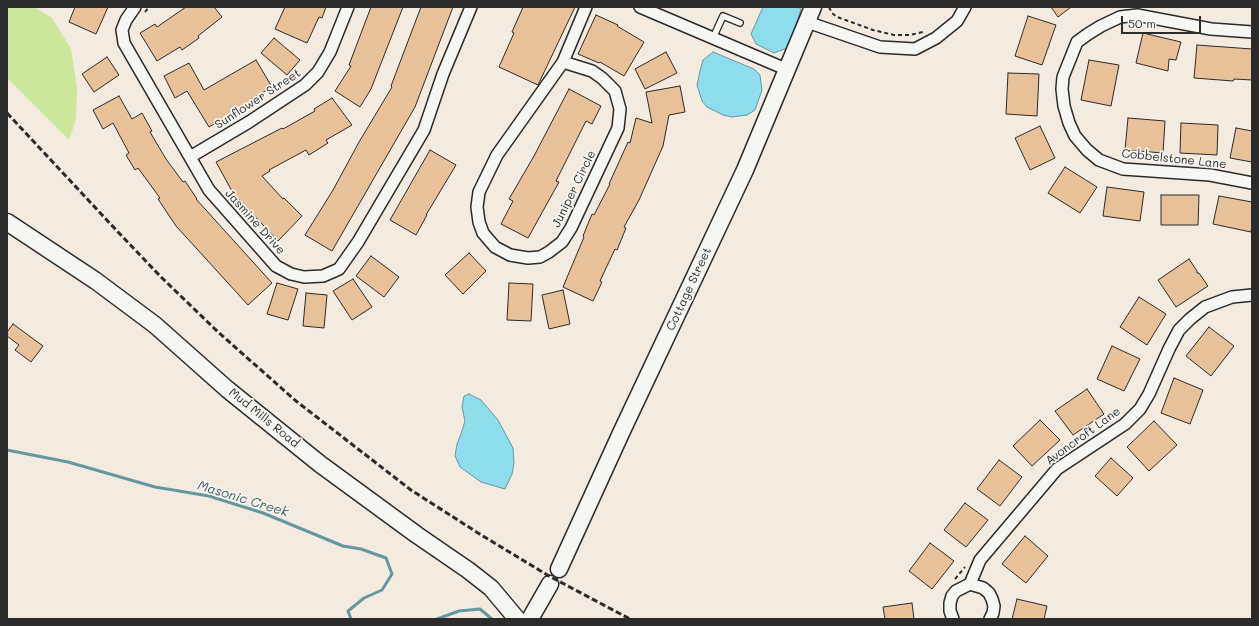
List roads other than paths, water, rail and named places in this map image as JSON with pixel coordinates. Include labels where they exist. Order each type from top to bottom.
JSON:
[{"type":"street","name":"Jasmine Drive","points":[[135,7],[126,20],[122,30],[124,43],[209,190],[276,266],[291,274],[304,277],[323,276],[339,269],[358,242],[424,130],[443,74],[471,7]]},
{"type":"street","name":"Sunflower Street","points":[[190,157],[249,122],[305,85],[318,72],[330,52],[348,7]]},
{"type":"street","name":"Juniper Circle","points":[[563,62],[592,71],[602,78],[615,91],[620,109],[618,128],[571,228],[562,242],[540,257],[528,258],[510,255],[495,247],[483,233],[479,222],[477,208],[479,192],[497,155],[563,62],[586,7]]},
{"type":"street","points":[[640,7],[654,10],[788,70]]},
{"type":"street","name":"Cottage Street","points":[[558,569],[745,170],[813,7]]},
{"type":"street","points":[[807,22],[880,47],[915,49],[936,38],[957,21],[965,7]]},
{"type":"street","name":"Cobbelstone Lane","points":[[1252,32],[1191,26],[1156,17],[1137,15],[1120,17],[1094,30],[1078,42],[1063,77],[1062,89],[1064,106],[1075,136],[1087,150],[1099,160],[1123,169],[1210,175],[1252,183]]},
{"type":"street","name":"Mud Mills Road","points":[[7,222],[96,281],[155,325],[227,389],[320,464],[491,588],[516,619]]},
{"type":"street","name":"Avoncroft Lane","points":[[970,584],[980,560],[1057,469],[1125,424],[1140,409],[1149,394],[1179,330],[1205,307],[1232,297],[1252,295]]},
{"type":"street","points":[[530,619],[550,584]]},
{"type":"street","points":[[954,619],[950,611],[952,596],[956,591],[970,584],[984,588],[989,593],[994,606],[990,619]]},
{"type":"lane","points":[[714,38],[723,16],[740,23]]},
{"type":"water","points":[[763,7],[798,7],[801,9],[787,48],[774,53],[756,44],[751,34]]},
{"type":"water","points":[[713,52],[754,69],[760,75],[762,90],[755,110],[747,115],[732,117],[723,115],[707,107],[702,101],[697,85],[700,71],[703,60]]},
{"type":"water","points":[[469,394],[481,400],[498,420],[513,448],[514,463],[512,474],[505,489],[481,482],[460,467],[455,456],[457,444],[465,421],[462,407],[464,396]]},
{"type":"waterway","name":"Masonic Creek","points":[[7,450],[68,462],[155,487],[209,496],[263,513],[343,546],[361,549],[386,558],[392,574],[382,590],[364,598],[348,611],[351,619]]},
{"type":"waterway","name":"Masonic Creek","points":[[437,619],[459,611],[480,609],[492,619]]},
{"type":"railway","points":[[7,113],[161,277],[218,332],[296,401],[411,490],[549,576],[630,619]]}]
